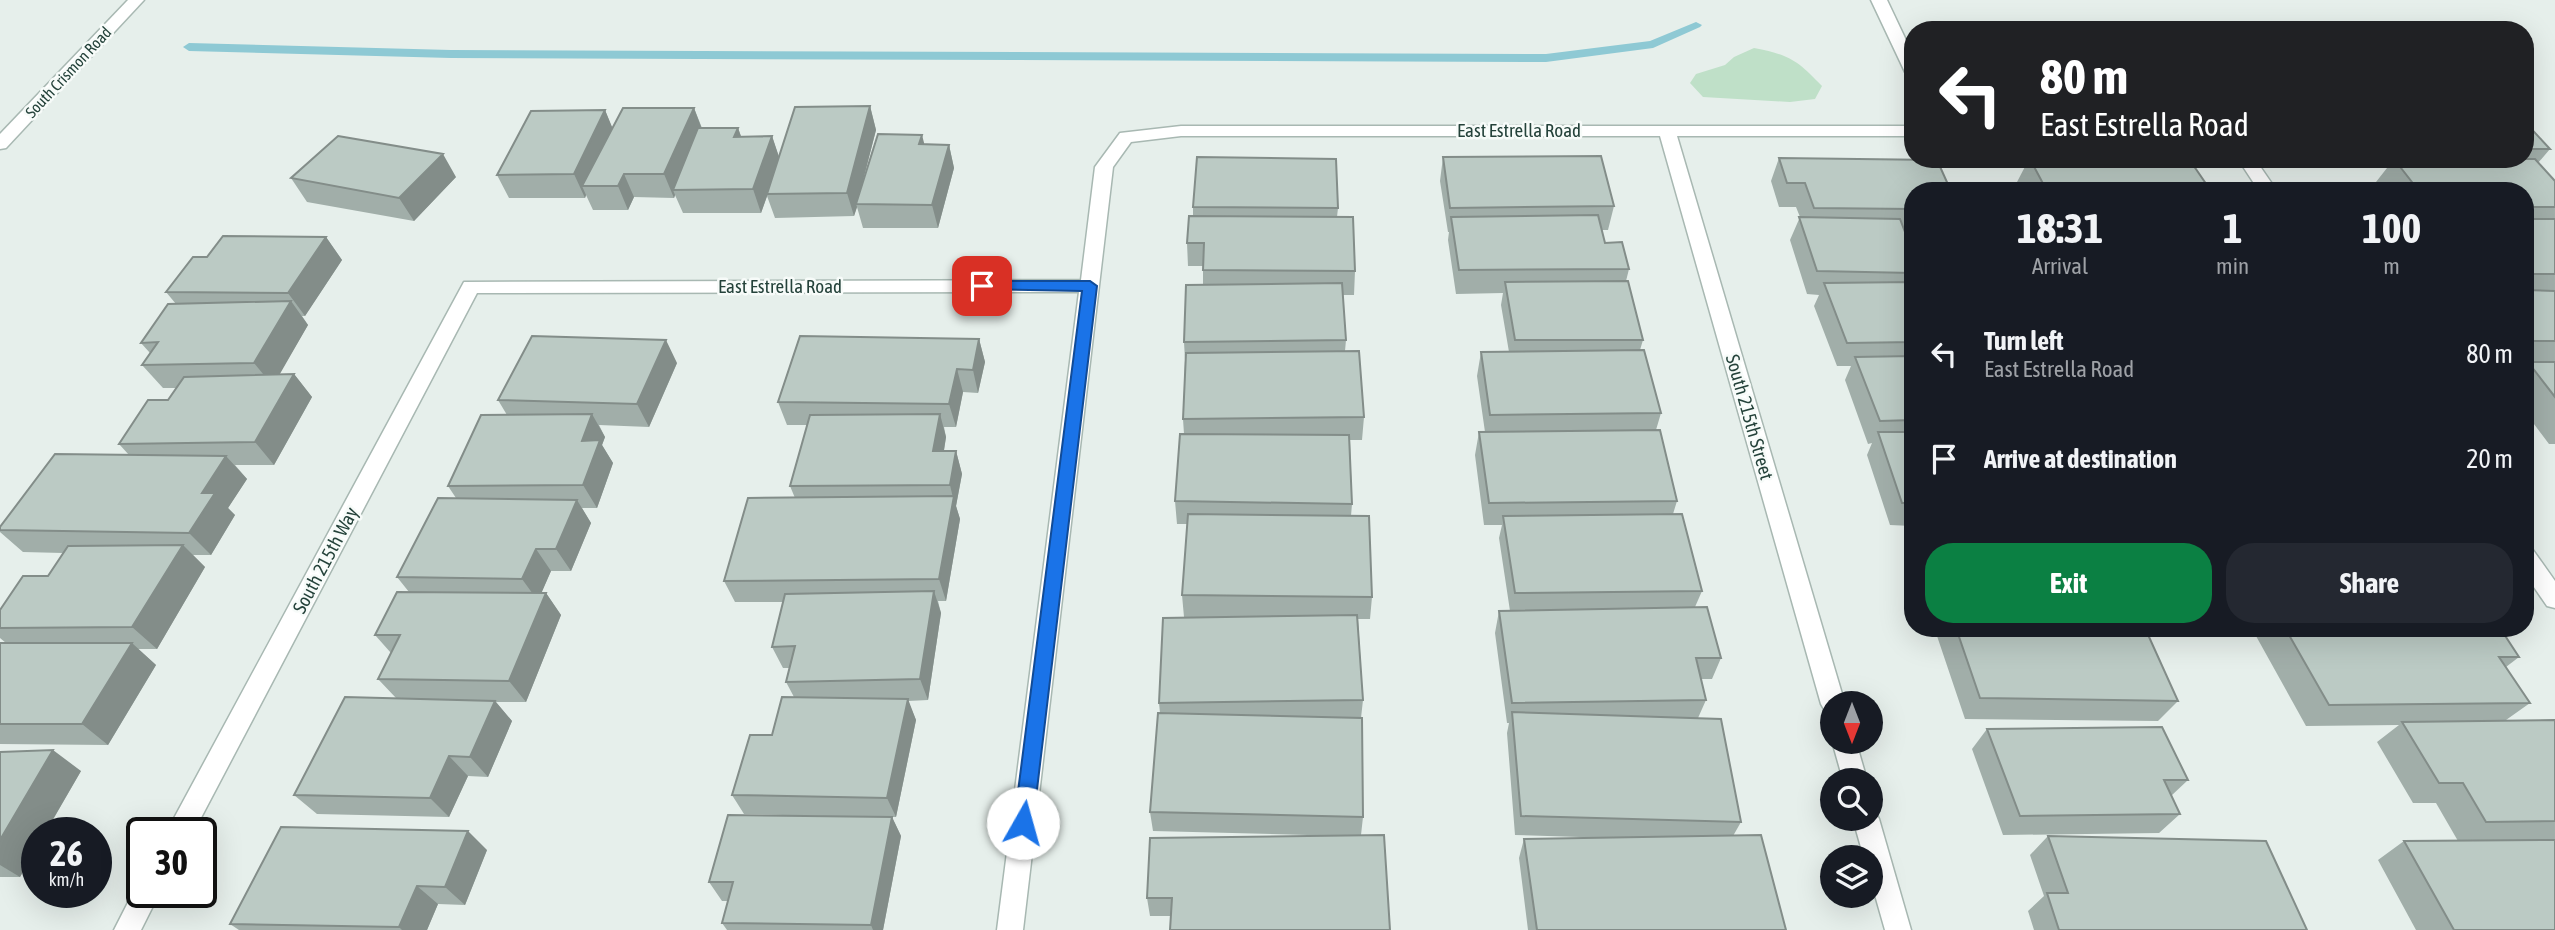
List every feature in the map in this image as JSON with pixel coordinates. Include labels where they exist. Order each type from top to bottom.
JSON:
[{"type":"street","name":"South Crismon Road","points":[[0,144],[136,0]]},
{"type":"street","points":[[1879,0],[1904,53]]},
{"type":"street","name":"South 215th Street","points":[[1667,130],[1829,691]]},
{"type":"street","name":"East Estrella Road","points":[[471,287],[1090,286],[1104,167],[1126,137],[1181,131],[1904,131]]},
{"type":"street","points":[[1010,930],[1090,286]]},
{"type":"street","name":"South 215th Way","points":[[188,817],[471,287]]},
{"type":"street","points":[[2534,569],[2555,599]]},
{"type":"street","points":[[1869,831],[1898,930]]},
{"type":"street","points":[[127,930],[139,908]]},
{"type":"green space","points":[[1754,48],[1785,56],[1806,70],[1822,86],[1815,99],[1790,102],[1703,97],[1690,83],[1696,74],[1725,65],[1734,57]]},
{"type":"building","points":[[870,106],[847,193],[767,194],[795,107]]},
{"type":"building","points":[[623,108],[694,108],[664,174],[624,174],[618,186],[582,186]]},
{"type":"building","points":[[605,110],[574,174],[497,175],[531,111]]},
{"type":"building","points":[[698,128],[738,128],[734,137],[772,136],[753,189],[673,190]]},
{"type":"building","points":[[2534,132],[2550,149],[2534,149]]},
{"type":"building","points":[[878,134],[922,135],[919,144],[949,145],[932,205],[856,204]]},
{"type":"building","points":[[338,136],[443,154],[399,198],[291,178]]},
{"type":"building","points":[[1601,156],[1614,206],[1450,208],[1443,157]]},
{"type":"building","points":[[1197,157],[1336,159],[1338,208],[1193,207]]},
{"type":"building","points":[[1779,158],[1904,160],[1904,168],[1941,168],[1947,182],[1904,182],[1904,209],[1814,208],[1805,183],[1787,183]]},
{"type":"building","points":[[2535,159],[2555,181],[2555,207],[2534,207],[2534,182],[2412,182],[2401,168],[2534,168]]},
{"type":"building","points":[[2035,168],[2195,168],[2205,182],[2042,182]]},
{"type":"building","points":[[1598,215],[1605,243],[1622,242],[1629,269],[1459,270],[1451,217]]},
{"type":"building","points":[[1189,216],[1353,217],[1355,271],[1203,270],[1204,243],[1187,243]]},
{"type":"building","points":[[1799,217],[1900,219],[1904,229],[1904,273],[1817,271]]},
{"type":"building","points":[[2534,219],[2555,219],[2555,274],[2534,274]]},
{"type":"building","points":[[223,236],[326,237],[288,293],[166,292],[193,257],[207,257]]},
{"type":"building","points":[[1628,281],[1643,340],[1515,340],[1505,282]]},
{"type":"building","points":[[1904,282],[1904,342],[1847,343],[1824,283]]},
{"type":"building","points":[[1342,283],[1346,340],[1184,342],[1186,285]]},
{"type":"building","points":[[2534,290],[2555,291],[2555,341],[2534,341]]},
{"type":"building","points":[[291,301],[254,363],[142,365],[158,342],[141,343],[168,304]]},
{"type":"building","points":[[532,336],[666,340],[637,404],[498,400]]},
{"type":"building","points":[[800,336],[979,339],[973,370],[957,369],[949,404],[778,402]]},
{"type":"building","points":[[1644,350],[1661,413],[1490,415],[1481,352]]},
{"type":"building","points":[[1359,351],[1364,417],[1183,419],[1186,353]]},
{"type":"building","points":[[1904,356],[1904,420],[1880,421],[1855,357]]},
{"type":"building","points":[[2534,362],[2555,362],[2555,397],[2534,370]]},
{"type":"building","points":[[294,374],[255,442],[119,444],[148,400],[168,400],[184,377]]},
{"type":"building","points":[[592,414],[582,441],[600,440],[583,485],[448,486],[481,415]]},
{"type":"building","points":[[940,414],[933,451],[956,451],[950,485],[790,486],[810,415]]},
{"type":"building","points":[[1660,430],[1677,501],[1489,503],[1479,432]]},
{"type":"building","points":[[1878,432],[1904,432],[1902,503]]},
{"type":"building","points":[[1180,434],[1349,435],[1352,504],[1175,501]]},
{"type":"building","points":[[55,454],[226,456],[202,493],[215,493],[189,533],[0,530]]},
{"type":"building","points":[[954,496],[939,579],[724,581],[748,498]]},
{"type":"building","points":[[438,498],[577,500],[556,549],[536,549],[522,579],[397,577]]},
{"type":"building","points":[[1188,514],[1369,516],[1372,597],[1182,595]]},
{"type":"building","points":[[1682,514],[1702,591],[1515,593],[1503,516]]},
{"type":"building","points":[[183,545],[132,627],[0,628],[0,610],[23,576],[48,576],[68,546]]},
{"type":"building","points":[[934,591],[920,679],[786,682],[795,646],[772,647],[785,594]]},
{"type":"building","points":[[397,592],[546,593],[509,681],[378,679],[400,635],[375,635]]},
{"type":"building","points":[[1707,607],[1721,658],[1696,658],[1706,700],[1512,703],[1499,611]]},
{"type":"building","points":[[1357,615],[1363,700],[1159,703],[1163,618]]},
{"type":"building","points":[[1959,637],[2149,637],[2178,701],[1980,698]]},
{"type":"building","points":[[2290,637],[2506,637],[2519,657],[2499,657],[2530,703],[2329,705]]},
{"type":"building","points":[[0,643],[132,643],[82,724],[0,724]]},
{"type":"building","points":[[345,697],[495,701],[470,757],[449,756],[430,798],[294,795]]},
{"type":"building","points":[[782,697],[908,699],[887,798],[732,795],[750,735],[772,735]]},
{"type":"building","points":[[1512,712],[1721,719],[1741,822],[1521,816]]},
{"type":"building","points":[[1158,713],[1362,718],[1363,817],[1150,812]]},
{"type":"building","points":[[2555,720],[2555,821],[2486,822],[2463,783],[2439,783],[2402,722]]},
{"type":"building","points":[[2162,727],[2188,780],[2164,780],[2180,814],[2020,816],[1987,729]]},
{"type":"building","points":[[53,750],[0,840],[0,752]]},
{"type":"building","points":[[728,815],[892,817],[871,925],[722,923],[733,882],[709,882]]},
{"type":"building","points":[[281,827],[468,831],[445,887],[417,886],[399,927],[230,924]]},
{"type":"building","points":[[1384,835],[1390,930],[1170,930],[1172,898],[1147,898],[1150,838]]},
{"type":"building","points":[[1761,835],[1786,930],[1537,930],[1524,839]]},
{"type":"building","points":[[2048,836],[2266,841],[2307,930],[2059,930],[2047,893],[2068,893]]},
{"type":"building","points":[[2555,840],[2555,930],[2454,930],[2404,841]]},
{"type":"waterway","points":[[189,47],[451,54],[1546,58],[1653,44],[1696,25]]},
{"type":"route","points":[[982,286],[1090,286],[1023,823]]}]
